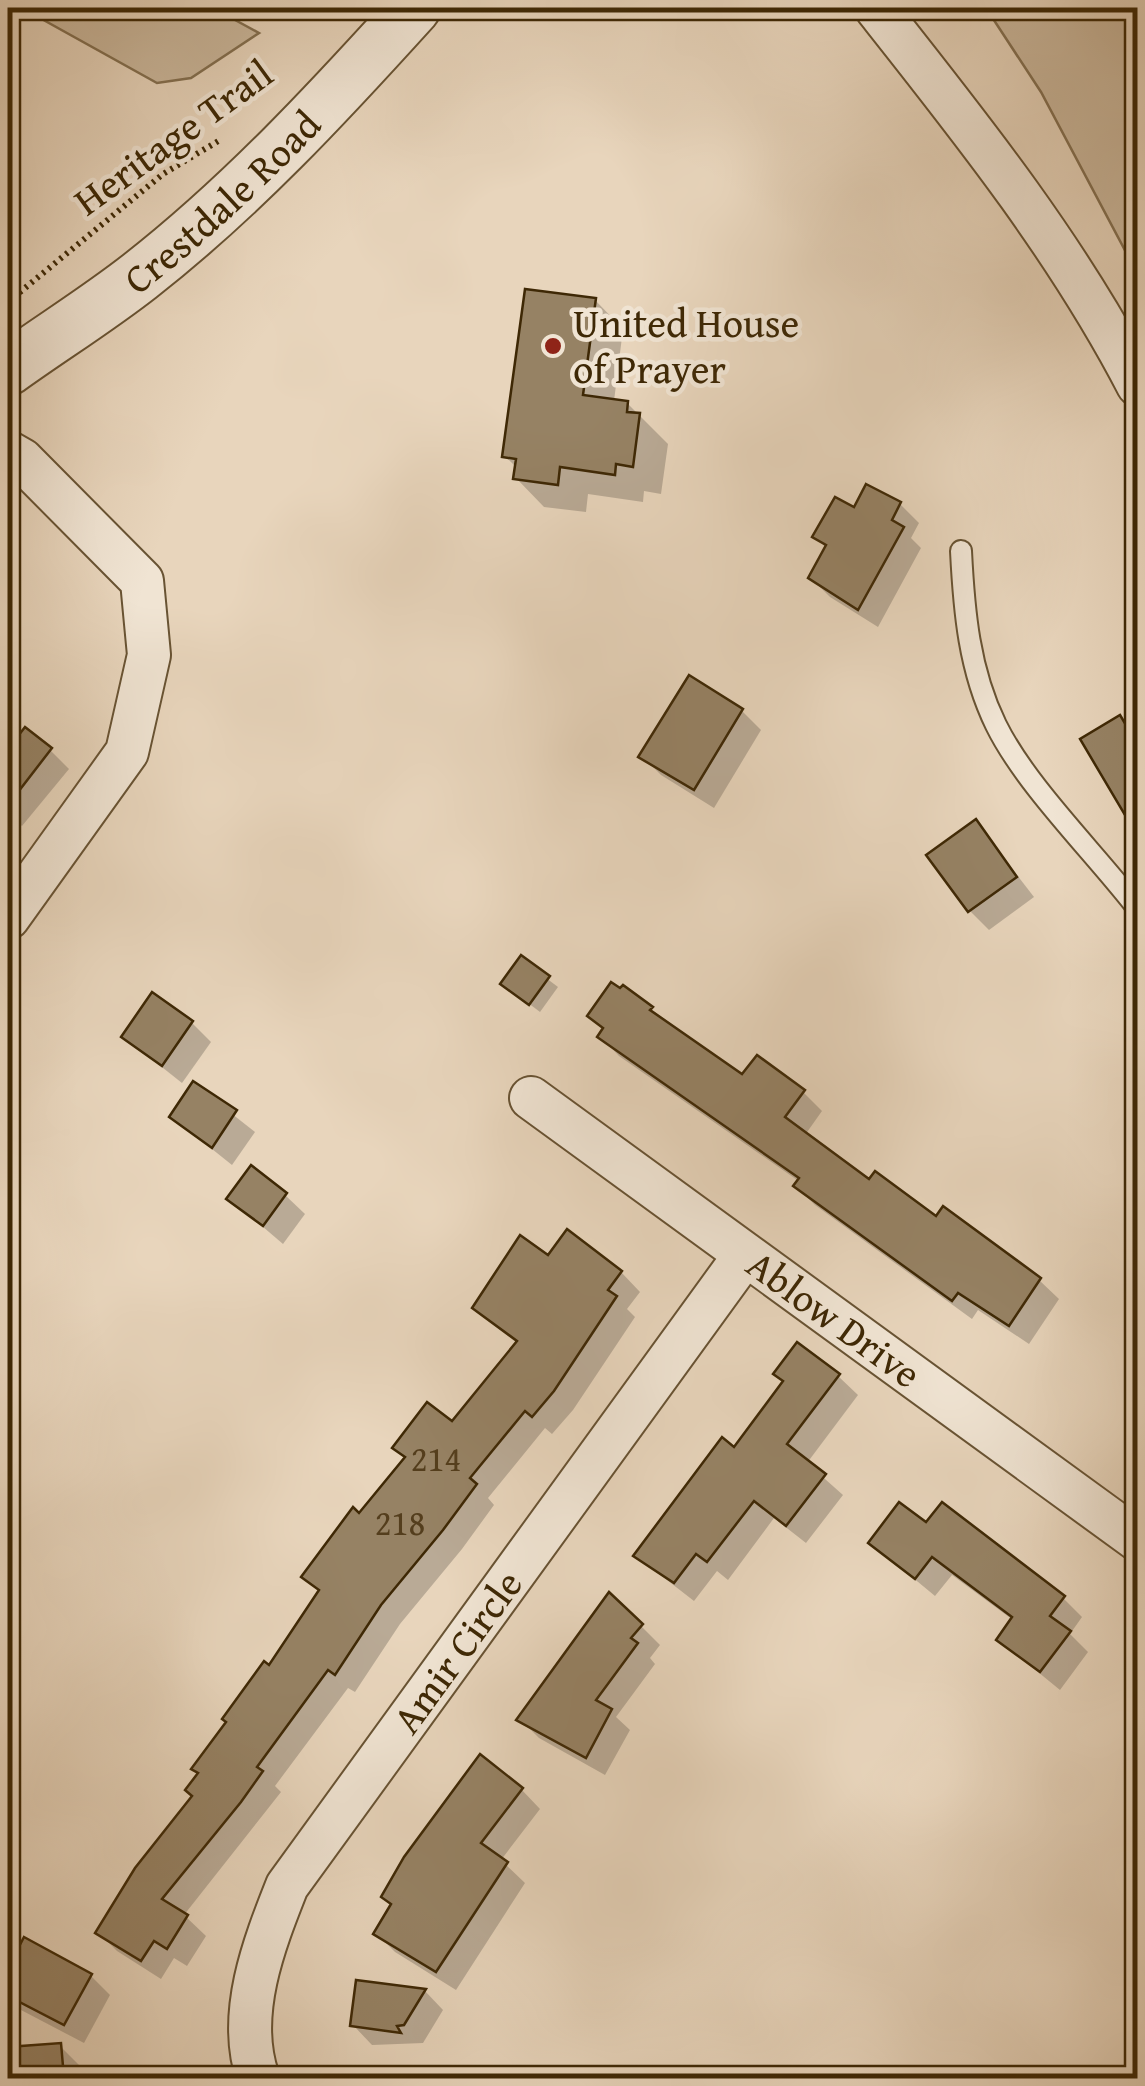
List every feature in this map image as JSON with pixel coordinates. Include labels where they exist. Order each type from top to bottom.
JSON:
[{"type":"street","name":"Crestdale Road","points":[[8,369],[139,277],[209,217],[315,118],[414,8]]},
{"type":"street","points":[[876,8],[1000,164],[1116,343],[1138,385]]},
{"type":"street","points":[[8,452],[22,460],[142,582],[148,655],[127,752],[8,918]]},
{"type":"street","name":"Ablow Drive","points":[[531,1098],[1138,1540]]},
{"type":"street","name":"Amir Circle","points":[[258,2078],[250,2017],[257,1972],[287,1886],[745,1256]]},
{"type":"lane","points":[[961,552],[965,627],[996,726],[1029,776],[1138,909]]},
{"type":"path","name":"Heritage Trail","points":[[8,302],[164,174],[231,134]]},
{"type":"shaded area","points":[[22,8],[213,8],[259,33],[191,78],[157,83]]},
{"type":"shaded area","points":[[986,8],[1137,8],[1137,273],[1041,92]]},
{"type":"building","name":"United House of Prayer","points":[[525,289],[596,298],[583,395],[628,401],[627,412],[640,413],[633,467],[616,464],[615,475],[560,467],[558,485],[513,479],[516,459],[502,457]]},
{"type":"building","points":[[866,484],[901,502],[892,520],[904,527],[858,610],[808,578],[826,545],[812,537],[835,497],[854,507]]},
{"type":"building","points":[[689,675],[743,709],[694,790],[638,757]]},
{"type":"building","points":[[1120,715],[1138,745],[1138,837],[1080,739]]},
{"type":"building","points":[[25,727],[52,748],[8,805],[8,749]]},
{"type":"building","points":[[976,819],[1017,877],[968,912],[926,855]]},
{"type":"building","points":[[521,955],[550,976],[529,1005],[500,984]]},
{"type":"building","points":[[611,982],[620,988],[623,985],[653,1007],[650,1010],[742,1074],[757,1055],[805,1090],[785,1117],[869,1179],[875,1171],[936,1216],[943,1206],[1041,1278],[1009,1326],[958,1293],[952,1301],[793,1186],[799,1178],[597,1037],[603,1028],[587,1016]]},
{"type":"building","points":[[152,992],[193,1021],[162,1066],[121,1037]]},
{"type":"building","points":[[193,1081],[237,1110],[212,1148],[169,1117]]},
{"type":"building","points":[[251,1165],[287,1193],[263,1226],[226,1199]]},
{"type":"building","points":[[567,1229],[622,1271],[608,1290],[617,1296],[554,1391],[532,1417],[525,1411],[470,1478],[477,1484],[381,1605],[335,1675],[328,1670],[257,1767],[263,1771],[241,1802],[162,1899],[188,1915],[167,1949],[154,1941],[141,1961],[95,1933],[135,1868],[192,1796],[185,1790],[198,1773],[191,1769],[226,1722],[222,1719],[264,1661],[269,1665],[319,1590],[301,1577],[353,1507],[359,1513],[405,1457],[392,1448],[427,1402],[452,1421],[517,1341],[472,1308],[520,1235],[548,1255]]},
{"type":"building","points":[[797,1342],[840,1374],[787,1444],[826,1474],[786,1526],[754,1501],[707,1562],[696,1554],[674,1583],[633,1556],[722,1437],[734,1447],[783,1381],[773,1374]]},
{"type":"building","points":[[899,1502],[926,1522],[942,1502],[1065,1596],[1050,1616],[1071,1631],[1040,1672],[996,1640],[1012,1617],[932,1557],[915,1579],[868,1543]]},
{"type":"building","points":[[609,1592],[643,1624],[631,1638],[638,1643],[596,1700],[612,1709],[586,1758],[516,1720]]},
{"type":"building","points":[[480,1754],[523,1788],[481,1843],[508,1862],[436,1972],[373,1934],[391,1904],[381,1897],[404,1857]]},
{"type":"building","points":[[24,1937],[92,1974],[64,2025],[8,1996],[8,1968]]},
{"type":"building","points":[[356,1980],[426,1989],[404,2025],[397,2026],[401,2033],[350,2026]]},
{"type":"building","points":[[61,2043],[64,2078],[8,2078],[8,2047]]},
{"type":"place","name":"United House of Prayer","points":[[553,346]]}]
